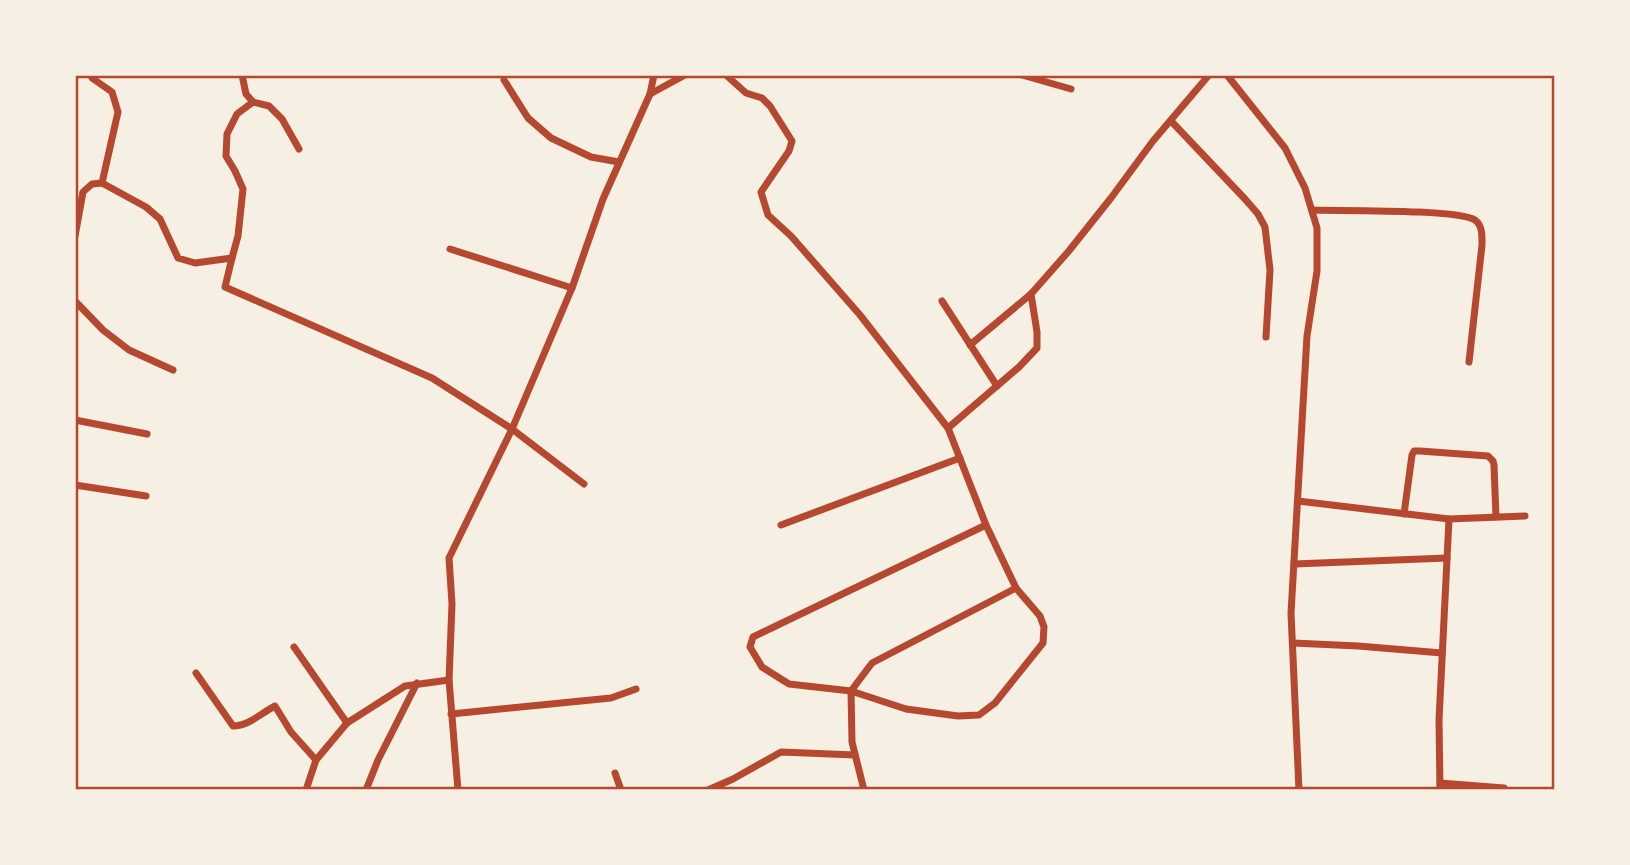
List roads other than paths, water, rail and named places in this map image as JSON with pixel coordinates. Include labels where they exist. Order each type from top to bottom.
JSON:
[{"type":"street","points":[[91,75],[112,92],[118,112],[102,183]]},
{"type":"street","points":[[242,75],[246,94],[253,102],[269,106],[282,120],[299,149]]},
{"type":"street","points":[[458,790],[449,680],[452,604],[450,558],[512,429],[572,288],[603,199],[650,94],[654,75]]},
{"type":"street","points":[[650,94],[685,75]]},
{"type":"street","points":[[726,75],[746,93],[762,98],[775,112],[792,141],[789,151],[761,192],[768,215],[791,236],[860,315],[948,428],[986,525],[1017,588],[1040,616],[1044,628],[1043,643],[995,703],[979,715],[958,716],[906,709],[851,691],[789,684],[762,667],[750,647],[753,637],[986,525]]},
{"type":"street","points":[[1022,75],[1071,89]]},
{"type":"street","points":[[971,345],[1031,294],[1068,252],[1153,141],[1209,75]]},
{"type":"street","points":[[1227,75],[1285,148],[1305,188],[1317,228],[1317,271],[1307,336],[1291,613],[1299,790]]},
{"type":"street","points":[[504,80],[528,118],[551,138],[591,157],[620,162]]},
{"type":"street","points":[[253,102],[237,114],[227,134],[226,156],[243,189],[238,236],[225,287],[432,378],[512,429],[584,484]]},
{"type":"street","points":[[1171,121],[1245,199],[1258,214],[1265,228],[1270,270],[1266,337]]},
{"type":"street","points":[[75,236],[83,192],[92,184],[102,183],[146,207],[160,219],[178,258],[195,263],[232,258]]},
{"type":"street","points":[[1312,210],[1435,213],[1465,216],[1477,222],[1481,229],[1482,245],[1469,362]]},
{"type":"street","points":[[450,249],[572,288]]},
{"type":"street","points":[[948,428],[1037,348],[1031,294]]},
{"type":"street","points":[[942,300],[997,386]]},
{"type":"street","points":[[75,301],[103,330],[130,350],[173,370]]},
{"type":"street","points":[[75,420],[147,435]]},
{"type":"street","points":[[1404,513],[1412,455],[1414,451],[1420,451],[1488,456],[1494,466],[1496,517]]},
{"type":"street","points":[[781,525],[960,458]]},
{"type":"street","points":[[75,485],[146,496]]},
{"type":"street","points":[[1298,500],[1449,519],[1525,516]]},
{"type":"street","points":[[1449,519],[1439,720],[1440,787],[1504,788]]},
{"type":"street","points":[[1294,564],[1447,558]]},
{"type":"street","points":[[864,790],[852,743],[851,691],[872,663],[1017,588]]},
{"type":"street","points":[[1293,643],[1442,653]]},
{"type":"street","points":[[294,647],[347,723]]},
{"type":"street","points":[[195,673],[233,726],[243,726],[275,706],[291,732],[316,760]]},
{"type":"street","points":[[306,790],[316,760],[347,723],[405,686],[449,680]]},
{"type":"street","points":[[366,790],[417,683]]},
{"type":"street","points":[[451,714],[611,698],[636,688]]},
{"type":"street","points":[[708,790],[780,752],[855,755]]},
{"type":"street","points":[[615,773],[621,790]]}]
